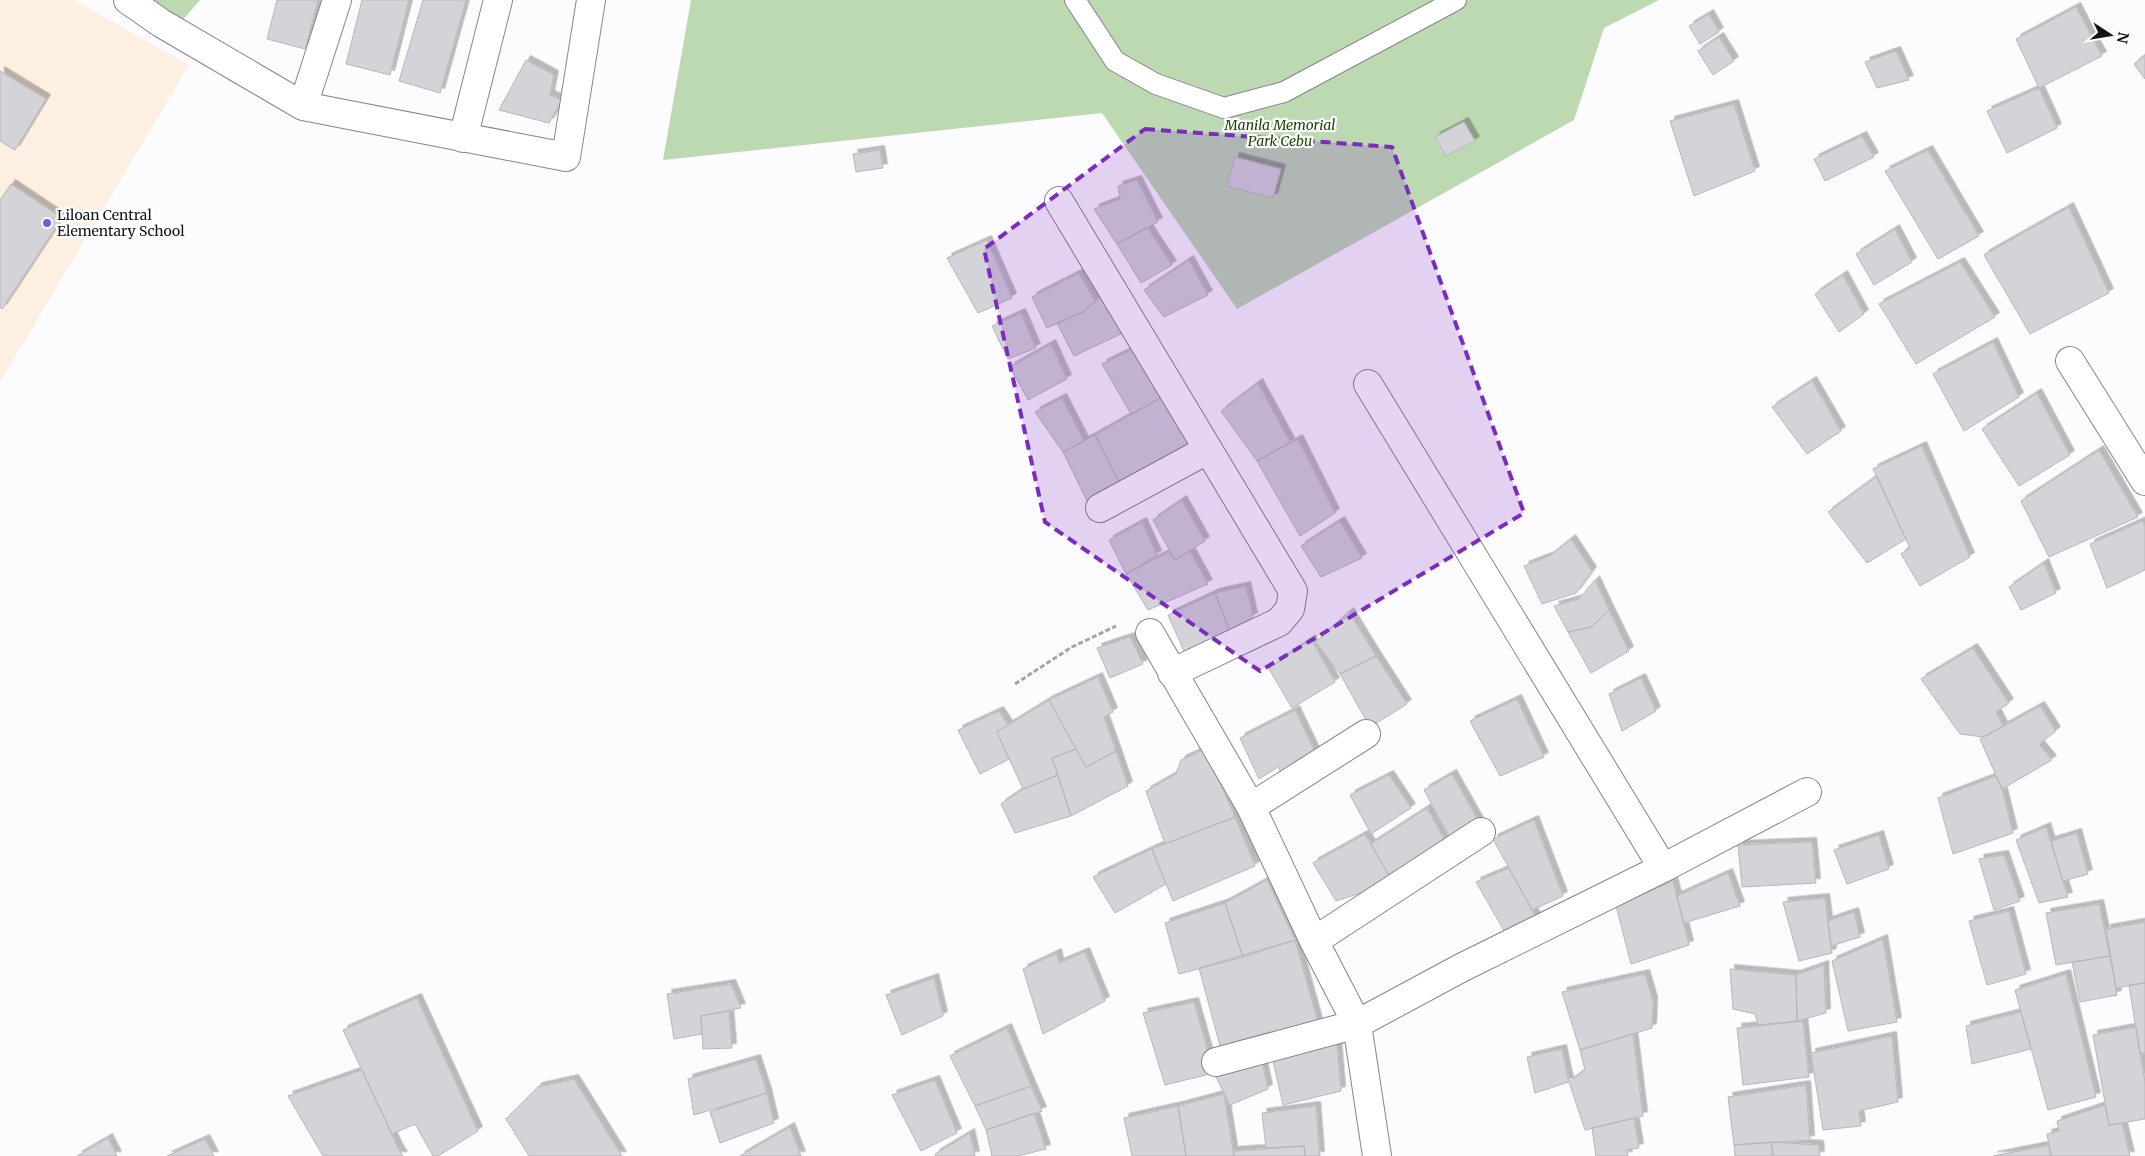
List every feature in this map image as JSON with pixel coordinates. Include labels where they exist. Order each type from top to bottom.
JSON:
[{"type":"street","points":[[128,0],[161,24],[304,106],[566,157],[591,0]]},
{"type":"street","points":[[304,106],[337,0]]},
{"type":"street","points":[[463,138],[498,0]]},
{"type":"street","points":[[1059,201],[1292,590],[1290,608],[1280,622],[1172,672]]},
{"type":"street","points":[[2070,361],[2145,481]]},
{"type":"street","points":[[1368,384],[1662,868]]},
{"type":"street","points":[[1100,508],[1207,450]]},
{"type":"street","points":[[1150,633],[1251,806],[1314,942],[1357,1024],[1377,1156]]},
{"type":"street","points":[[1251,806],[1366,734]]},
{"type":"street","points":[[1216,1062],[1357,1024],[1461,968],[1662,868],[1807,792]]},
{"type":"street","points":[[1314,942],[1481,832]]},
{"type":"lane","points":[[1075,0],[1115,61],[1156,84],[1224,108],[1284,92],[1456,0]]},
{"type":"path","points":[[1015,684],[1072,647],[1128,621],[1150,633]]},
{"type":"highlighted area","points":[[1145,129],[1392,147],[1524,513],[1260,671],[1045,522],[984,249]]},
{"type":"shaded area","name":"Liloan Central Elementary School","points":[[0,0],[74,0],[189,65],[0,382]]},
{"type":"green space","points":[[143,0],[200,0],[181,22]]},
{"type":"green space","name":"Manila Memorial Park Cebu","points":[[691,0],[1659,0],[1604,28],[1574,120],[1237,309],[1102,113],[663,160]]},
{"type":"building","points":[[277,0],[318,0],[305,49],[267,39]]},
{"type":"building","points":[[362,0],[409,0],[390,75],[346,64]]},
{"type":"building","points":[[423,0],[466,0],[440,93],[399,81]]},
{"type":"building","points":[[2076,7],[2102,56],[2039,88],[2016,39]]},
{"type":"building","points":[[1709,14],[1719,32],[1700,44],[1689,26]]},
{"type":"building","points":[[1719,37],[1734,61],[1713,75],[1698,51]]},
{"type":"building","points":[[1896,51],[1909,80],[1877,88],[1865,62]]},
{"type":"building","points":[[2145,55],[2145,79],[2134,64]]},
{"type":"building","points":[[526,60],[554,75],[550,95],[562,100],[549,123],[499,110]]},
{"type":"building","points":[[0,71],[46,99],[15,150],[0,141]]},
{"type":"building","points":[[2039,88],[2057,128],[2007,153],[1987,111]]},
{"type":"building","points":[[1734,104],[1755,171],[1694,196],[1670,121]]},
{"type":"building","points":[[1464,122],[1475,141],[1446,156],[1435,137]]},
{"type":"building","points":[[1862,136],[1874,157],[1825,181],[1814,159]]},
{"type":"building","points":[[880,150],[883,168],[856,172],[853,154]]},
{"type":"building","points":[[1928,150],[1979,236],[1938,259],[1885,171]]},
{"type":"building","points":[[1235,157],[1281,169],[1273,198],[1227,186]]},
{"type":"building","points":[[1137,180],[1158,222],[1117,244],[1094,209],[1120,199],[1118,186]]},
{"type":"building","points":[[11,184],[62,218],[2,309],[0,307],[0,200]]},
{"type":"building","points":[[2069,207],[2109,293],[2030,334],[1984,255]]},
{"type":"building","points":[[1147,227],[1172,265],[1141,283],[1117,244]]},
{"type":"building","points":[[1895,229],[1912,262],[1874,285],[1856,254]]},
{"type":"building","points":[[987,240],[1012,298],[978,313],[947,258]]},
{"type":"building","points":[[1189,260],[1208,295],[1164,317],[1144,290]]},
{"type":"building","points":[[1960,262],[1995,317],[1916,364],[1879,304]]},
{"type":"building","points":[[1079,273],[1095,301],[1083,312],[1047,328],[1032,297]]},
{"type":"building","points":[[1843,275],[1864,314],[1839,332],[1815,294]]},
{"type":"building","points":[[1108,291],[1125,332],[1074,356],[1057,323],[1083,312]]},
{"type":"building","points":[[1021,313],[1036,348],[1008,359],[992,326]]},
{"type":"building","points":[[1993,342],[2019,397],[1964,431],[1933,374]]},
{"type":"building","points":[[1051,344],[1067,379],[1028,400],[1010,367]]},
{"type":"building","points":[[1135,348],[1166,395],[1131,414],[1102,364]]},
{"type":"building","points":[[1812,381],[1841,431],[1807,454],[1772,407]]},
{"type":"building","points":[[1258,383],[1290,442],[1257,461],[1221,411]]},
{"type":"building","points":[[2037,393],[2070,455],[2019,486],[1982,429]]},
{"type":"building","points":[[1166,395],[1194,452],[1122,488],[1095,435]]},
{"type":"building","points":[[1062,398],[1084,441],[1063,452],[1035,412]]},
{"type":"building","points":[[1095,435],[1122,488],[1087,501],[1063,452]]},
{"type":"building","points":[[1298,439],[1335,513],[1300,536],[1257,461]]},
{"type":"building","points":[[1922,446],[1970,557],[1920,586],[1901,554],[1910,548],[1873,469]]},
{"type":"building","points":[[2099,450],[2138,517],[2049,557],[2021,501]]},
{"type":"building","points":[[1877,476],[1906,539],[1867,563],[1828,512]]},
{"type":"building","points":[[1182,500],[1205,541],[1175,560],[1153,520]]},
{"type":"building","points":[[1340,521],[1362,558],[1321,577],[1301,546]]},
{"type":"building","points":[[2142,521],[2145,526],[2145,570],[2107,588],[2090,544]]},
{"type":"building","points":[[1142,522],[1157,555],[1126,574],[1109,540]]},
{"type":"building","points":[[1571,539],[1592,571],[1576,593],[1542,604],[1524,566],[1550,556]]},
{"type":"building","points":[[1190,551],[1208,584],[1148,610],[1126,574],[1169,552],[1175,560]]},
{"type":"building","points":[[2044,563],[2056,593],[2021,610],[2009,587]]},
{"type":"building","points":[[1595,580],[1609,610],[1591,627],[1568,632],[1554,606],[1579,599]]},
{"type":"building","points":[[1246,586],[1253,617],[1229,630],[1215,593]]},
{"type":"building","points":[[1215,593],[1229,630],[1184,651],[1168,615]]},
{"type":"building","points":[[1609,610],[1629,651],[1591,673],[1568,632],[1591,627]]},
{"type":"building","points":[[1349,612],[1376,656],[1340,674],[1316,642]]},
{"type":"building","points":[[1130,637],[1143,664],[1110,678],[1097,648]]},
{"type":"building","points":[[1311,639],[1335,682],[1292,708],[1269,669]]},
{"type":"building","points":[[1973,648],[2009,703],[1996,712],[2003,726],[1983,737],[1960,734],[1921,679]]},
{"type":"building","points":[[1376,656],[1407,704],[1370,727],[1340,674]]},
{"type":"building","points":[[1098,677],[1113,712],[1104,717],[1116,751],[1086,767],[1049,700]]},
{"type":"building","points":[[1641,678],[1656,711],[1622,731],[1609,694]]},
{"type":"building","points":[[1517,699],[1544,757],[1500,776],[1470,721]]},
{"type":"building","points":[[1049,700],[1076,749],[1052,758],[1058,775],[1023,789],[997,732]]},
{"type":"building","points":[[2040,706],[2056,731],[2039,744],[2052,760],[2002,789],[1980,739]]},
{"type":"building","points":[[1295,710],[1319,760],[1286,780],[1278,767],[1259,779],[1240,738]]},
{"type":"building","points":[[999,711],[1008,725],[997,732],[1009,759],[980,774],[958,730]]},
{"type":"building","points":[[1076,749],[1086,767],[1116,751],[1128,786],[1071,816],[1052,758]]},
{"type":"building","points":[[1205,749],[1235,817],[1165,844],[1146,791],[1176,774],[1181,760]]},
{"type":"building","points":[[1452,774],[1479,822],[1450,838],[1424,790]]},
{"type":"building","points":[[1058,775],[1071,816],[1015,833],[1001,804],[1023,789]]},
{"type":"building","points":[[1389,775],[1411,808],[1371,834],[1350,795]]},
{"type":"building","points":[[1996,776],[2002,789],[2013,833],[1953,854],[1938,798]]},
{"type":"building","points":[[1427,808],[1449,848],[1395,886],[1371,844]]},
{"type":"building","points":[[1235,817],[1255,866],[1173,901],[1152,849]]},
{"type":"building","points":[[1534,820],[1563,896],[1532,910],[1493,839]]},
{"type":"building","points":[[2046,827],[2068,897],[2039,903],[2016,840]]},
{"type":"building","points":[[2077,833],[2088,874],[2063,881],[2051,841]]},
{"type":"building","points":[[1365,834],[1389,875],[1361,893],[1336,901],[1313,863]]},
{"type":"building","points":[[1879,835],[1889,869],[1847,884],[1834,850]]},
{"type":"building","points":[[1812,842],[1816,883],[1742,887],[1738,845]]},
{"type":"building","points":[[1152,849],[1166,884],[1115,913],[1093,877]]},
{"type":"building","points":[[2004,855],[2020,901],[1994,910],[1979,859]]},
{"type":"building","points":[[1509,868],[1536,917],[1506,934],[1476,882]]},
{"type":"building","points":[[1728,873],[1740,906],[1684,923],[1677,896]]},
{"type":"building","points":[[1267,880],[1295,940],[1243,957],[1225,903]]},
{"type":"building","points":[[1673,881],[1689,945],[1631,964],[1616,906]]},
{"type":"building","points":[[1825,898],[1832,953],[1799,961],[1783,902]]},
{"type":"building","points":[[1225,903],[1243,957],[1179,974],[1165,923]]},
{"type":"building","points":[[2099,904],[2110,956],[2056,965],[2046,913]]},
{"type":"building","points":[[2009,911],[2026,974],[1987,985],[1969,921]]},
{"type":"building","points":[[1854,912],[1860,937],[1831,946],[1828,921]]},
{"type":"building","points":[[2145,922],[2145,983],[2116,988],[2106,929]]},
{"type":"building","points":[[1883,939],[1897,1022],[1848,1031],[1832,961]]},
{"type":"building","points":[[1295,940],[1319,1026],[1222,1053],[1199,968]]},
{"type":"building","points":[[1085,952],[1105,1001],[1043,1034],[1023,969],[1057,953],[1059,963]]},
{"type":"building","points":[[2110,956],[2117,995],[2080,1002],[2072,962]]},
{"type":"building","points":[[1824,965],[1826,1013],[1797,1021],[1796,975]]},
{"type":"building","points":[[1730,969],[1796,975],[1797,1021],[1758,1025],[1755,1014],[1733,1009]]},
{"type":"building","points":[[1645,974],[1653,1001],[1652,1028],[1580,1050],[1562,992]]},
{"type":"building","points":[[2066,974],[2096,1097],[2048,1110],[2015,990]]},
{"type":"building","points":[[934,978],[943,1016],[902,1035],[886,995]]},
{"type":"building","points":[[2145,983],[2145,1053],[2140,1054],[2129,985]]},
{"type":"building","points":[[731,984],[741,1008],[701,1016],[702,1034],[674,1039],[667,994]]},
{"type":"building","points":[[417,998],[478,1131],[438,1156],[433,1156],[415,1124],[392,1134],[343,1030]]},
{"type":"building","points":[[1194,1002],[1214,1073],[1165,1085],[1143,1013]]},
{"type":"building","points":[[729,1011],[732,1048],[703,1049],[701,1016]]},
{"type":"building","points":[[2021,1012],[2031,1049],[1972,1064],[1966,1026]]},
{"type":"building","points":[[1803,1021],[1809,1077],[1743,1085],[1737,1028]]},
{"type":"building","points":[[2136,1027],[2145,1082],[2145,1119],[2109,1125],[2093,1035]]},
{"type":"building","points":[[1007,1028],[1031,1086],[975,1106],[950,1056]]},
{"type":"building","points":[[1633,1034],[1643,1116],[1585,1130],[1569,1082],[1585,1070],[1580,1050]]},
{"type":"building","points":[[1892,1036],[1898,1102],[1859,1111],[1861,1126],[1823,1130],[1811,1053]]},
{"type":"building","points":[[1337,1043],[1341,1091],[1283,1105],[1271,1052]]},
{"type":"building","points":[[1562,1049],[1569,1082],[1535,1093],[1527,1057]]},
{"type":"building","points":[[1261,1057],[1268,1089],[1230,1105],[1214,1073]]},
{"type":"building","points":[[756,1059],[767,1093],[694,1115],[688,1079]]},
{"type":"building","points":[[362,1070],[403,1156],[323,1156],[288,1096]]},
{"type":"building","points":[[574,1079],[622,1156],[529,1156],[506,1119],[538,1087]]},
{"type":"building","points":[[935,1080],[957,1133],[921,1151],[892,1095]]},
{"type":"building","points":[[1806,1085],[1810,1140],[1734,1145],[1728,1097]]},
{"type":"building","points":[[1031,1086],[1042,1111],[986,1130],[975,1106]]},
{"type":"building","points":[[767,1093],[774,1123],[720,1143],[710,1112]]},
{"type":"building","points":[[1224,1094],[1234,1156],[1186,1156],[1178,1106]]},
{"type":"building","points":[[2105,1105],[2109,1125],[2122,1123],[2130,1156],[2051,1156],[2047,1134],[2059,1131],[2057,1121]]},
{"type":"building","points":[[1178,1106],[1186,1156],[1132,1156],[1124,1118]]},
{"type":"building","points":[[1316,1106],[1320,1156],[1305,1156],[1304,1146],[1266,1148],[1262,1113]]},
{"type":"building","points":[[1034,1113],[1046,1149],[1018,1156],[992,1156],[986,1130]]},
{"type":"building","points":[[1634,1118],[1639,1148],[1627,1150],[1628,1156],[1596,1156],[1592,1128]]},
{"type":"building","points":[[790,1127],[801,1156],[740,1156]]},
{"type":"building","points":[[970,1133],[975,1156],[936,1156],[935,1154]]},
{"type":"building","points":[[108,1138],[117,1156],[77,1156]]},
{"type":"building","points":[[205,1139],[214,1156],[167,1156]]},
{"type":"building","points":[[1771,1142],[1819,1145],[1820,1156],[1773,1156]]},
{"type":"building","points":[[1771,1142],[1773,1156],[1735,1156],[1734,1145]]},
{"type":"building","points":[[2049,1145],[2051,1156],[1993,1156]]},
{"type":"building","points":[[1304,1146],[1305,1156],[1234,1156],[1234,1151]]},
{"type":"place","name":"Liloan Central Elementary School","points":[[47,223]]}]
